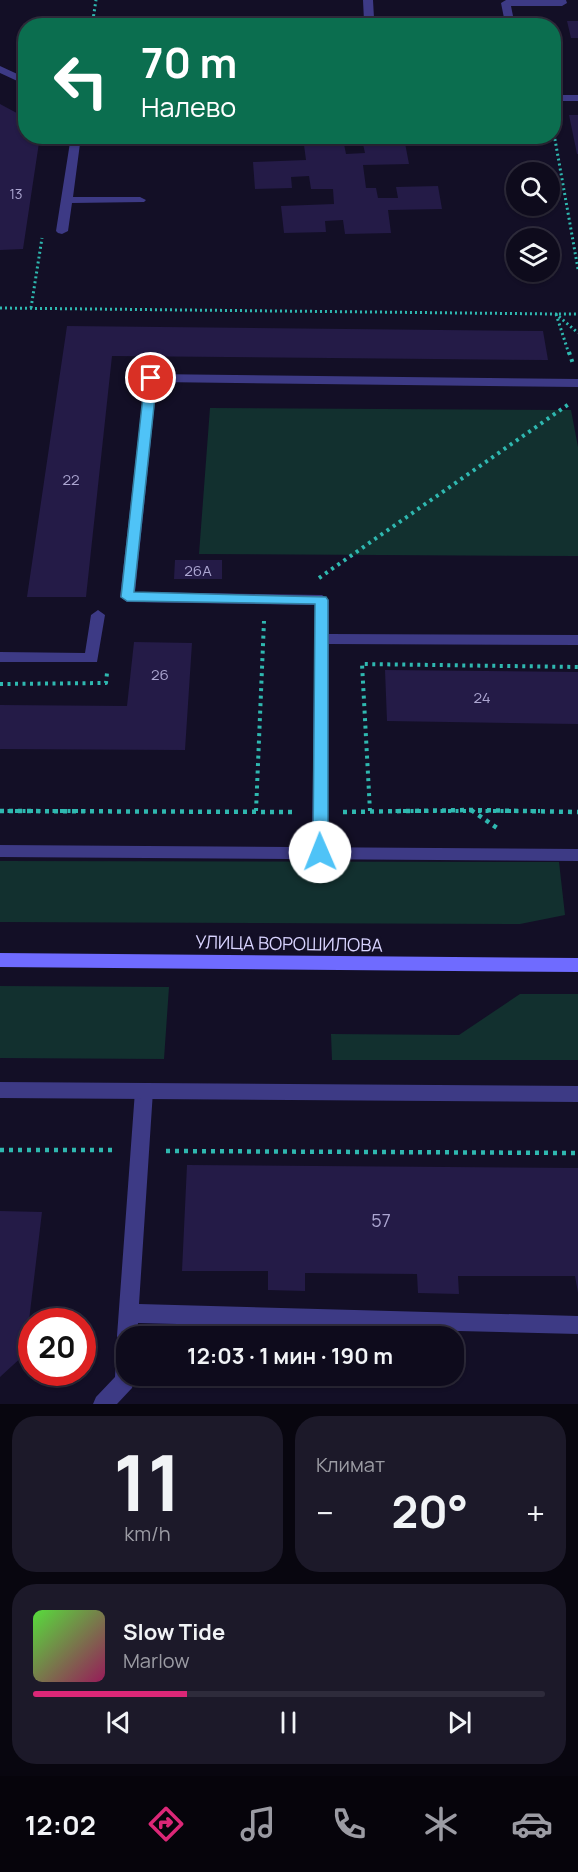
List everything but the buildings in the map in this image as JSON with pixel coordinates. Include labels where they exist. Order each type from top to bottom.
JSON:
[{"type":"main road","name":"УЛИЦА ВОРОШИЛОВА","points":[[0,960],[578,965]]},
{"type":"street","points":[[368,0],[369,18]]},
{"type":"street","points":[[508,18],[506,3],[562,3],[561,0]]},
{"type":"street","points":[[0,69],[18,78]]},
{"type":"street","points":[[561,98],[578,98]]},
{"type":"street","points":[[62,231],[75,144]]},
{"type":"street","points":[[67,200],[140,200]]},
{"type":"street","points":[[320,852],[322,600],[127,597],[151,378],[578,383]]},
{"type":"street","points":[[0,657],[92,658],[98,615]]},
{"type":"street","points":[[321,639],[578,640]]},
{"type":"street","points":[[0,851],[578,855]]},
{"type":"street","points":[[0,1090],[578,1094]]},
{"type":"street","points":[[128,1326],[144,1091]]},
{"type":"street","points":[[129,1314],[578,1325]]},
{"type":"street","points":[[103,1404],[120,1386]]},
{"type":"path","points":[[93,18],[96,0]]},
{"type":"path","points":[[556,144],[578,269]]},
{"type":"path","points":[[0,308],[578,314]]},
{"type":"path","points":[[556,314],[578,333]]},
{"type":"path","points":[[556,314],[574,366]]},
{"type":"path","points":[[256,812],[264,616],[578,397]]},
{"type":"path","points":[[370,812],[362,664],[578,667]]},
{"type":"path","points":[[0,684],[106,683],[107,672]]},
{"type":"path","points":[[0,811],[578,812]]},
{"type":"path","points":[[0,1150],[578,1153]]},
{"type":"green space","points":[[210,408],[571,410],[578,447],[578,556],[199,554]]},
{"type":"green space","points":[[0,861],[559,862],[565,915],[520,924],[0,922]]},
{"type":"green space","points":[[0,986],[169,987],[164,1059],[0,1058]]},
{"type":"green space","points":[[520,994],[578,994],[578,1060],[332,1060],[331,1034],[459,1035]]},
{"type":"route","points":[[151,378],[127,597],[322,600],[320,852]]}]
